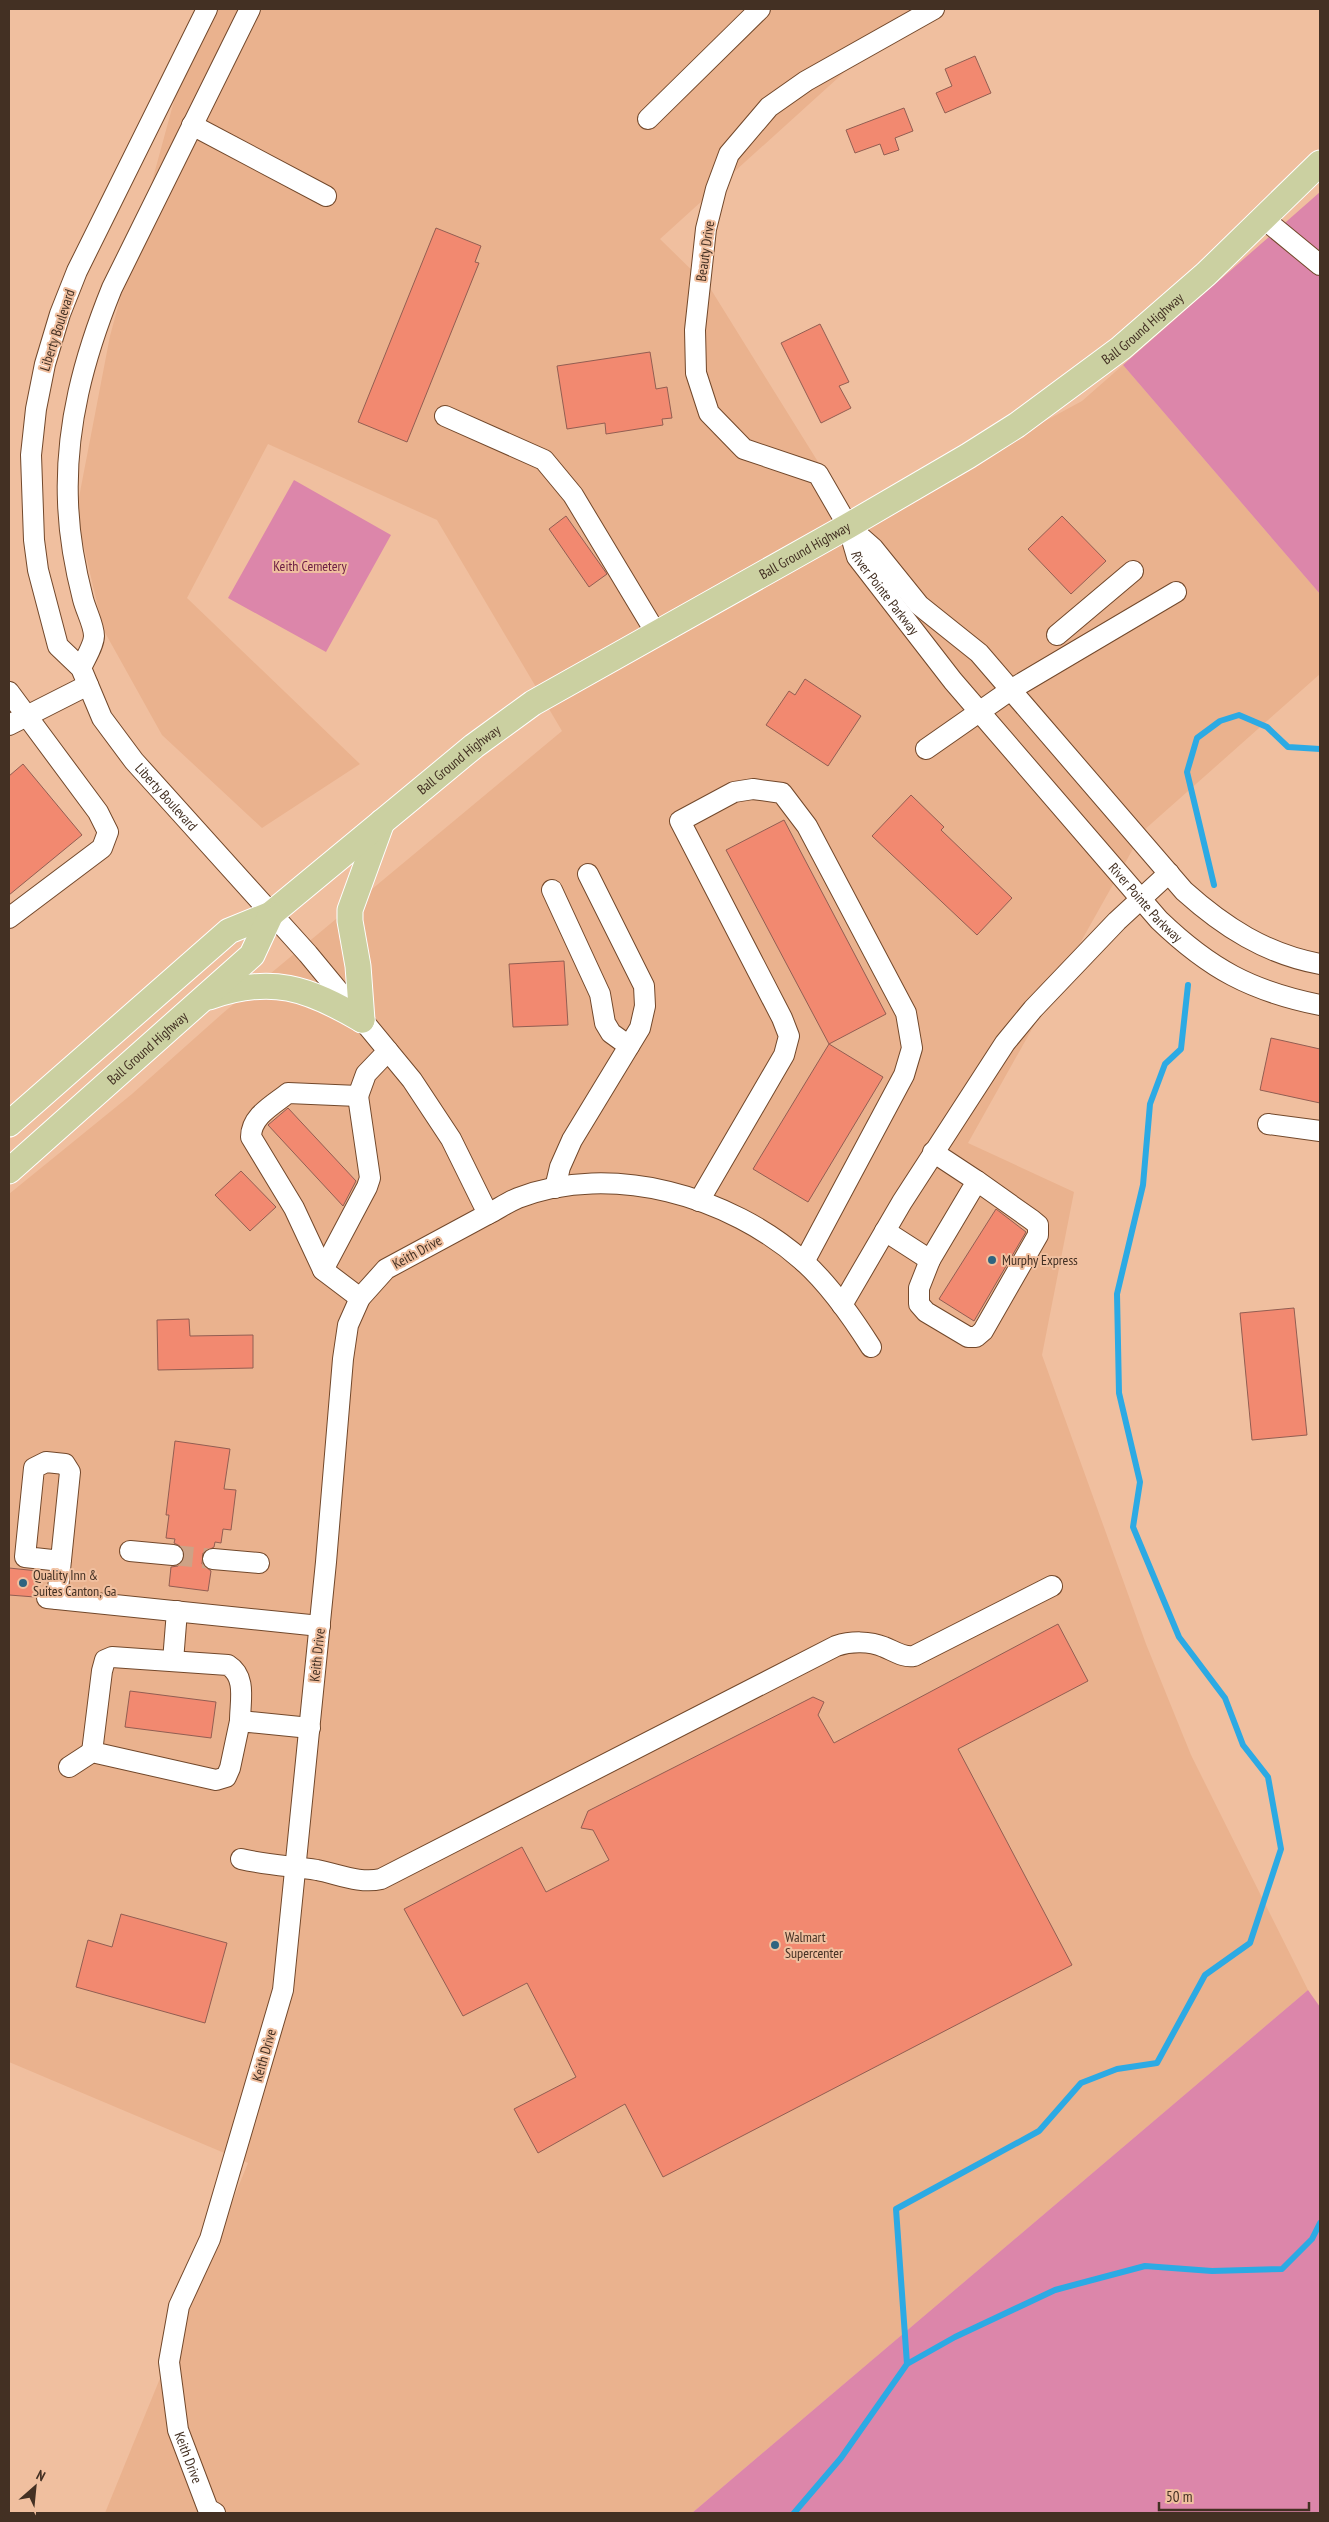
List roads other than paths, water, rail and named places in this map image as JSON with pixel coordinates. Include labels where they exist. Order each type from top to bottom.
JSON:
[{"type":"main road","name":"Ball Ground Highway","points":[[9,1124],[229,932],[270,914],[474,746],[534,703],[968,456],[1062,392],[1128,342],[1264,219],[1320,163]]},
{"type":"main road","points":[[362,1020],[358,966],[350,910],[383,820]]},
{"type":"main road","name":"Ball Ground Highway","points":[[9,1171],[252,955],[270,914]]},
{"type":"main road","points":[[202,1000],[232,989],[251,985],[272,986],[294,989],[318,997],[362,1020]]},
{"type":"street","name":"Liberty Boulevard","points":[[207,9],[74,278],[52,339],[36,409],[31,488],[38,570],[58,646],[85,677],[102,718],[121,746],[270,914]]},
{"type":"street","points":[[9,725],[85,677],[94,636],[83,601],[72,546],[67,484],[71,426],[80,382],[95,330],[112,288],[250,9]]},
{"type":"street","points":[[648,119],[760,9]]},
{"type":"street","name":"Beauty Drive","points":[[848,526],[814,467],[744,449],[708,413],[696,373],[695,330],[706,230],[716,188],[730,154],[769,106],[806,81],[934,9]]},
{"type":"street","points":[[192,125],[326,196]]},
{"type":"street","points":[[1264,219],[1320,265]]},
{"type":"street","points":[[445,416],[544,460],[573,495],[656,633]]},
{"type":"street","name":"River Pointe Parkway","points":[[848,526],[872,548],[918,605],[979,653],[1169,873],[1209,914],[1241,936],[1274,951],[1320,964]]},
{"type":"street","name":"River Pointe Parkway","points":[[848,526],[857,557],[979,711],[1140,899],[1187,947],[1219,969],[1253,986],[1287,998],[1320,1005]]},
{"type":"street","points":[[1057,635],[1133,572]]},
{"type":"street","points":[[926,749],[1012,689],[1176,592]]},
{"type":"street","points":[[9,692],[98,812],[108,832],[102,848],[9,918]]},
{"type":"street","points":[[699,1201],[784,1055],[789,1036],[782,1018],[680,821],[734,792],[753,790],[782,793],[807,826],[906,1013],[912,1048],[904,1075],[804,1262]]},
{"type":"street","points":[[842,1306],[933,1152],[996,1056],[1023,1020],[1140,899],[1169,873]]},
{"type":"street","points":[[555,1188],[560,1167],[572,1140],[629,1046],[644,1017],[644,986],[588,874]]},
{"type":"street","points":[[552,890],[600,994],[605,1023],[611,1033],[629,1046]]},
{"type":"street","points":[[270,914],[412,1080],[451,1139],[488,1214]]},
{"type":"street","points":[[323,1270],[367,1188],[370,1178],[358,1096],[366,1074],[388,1051]]},
{"type":"street","points":[[358,1096],[288,1093],[254,1120],[251,1127],[251,1137],[294,1208],[323,1270],[360,1298]]},
{"type":"street","points":[[1268,1124],[1320,1131]]},
{"type":"street","points":[[933,1152],[977,1181],[1038,1225],[1038,1235],[983,1331],[976,1337],[968,1337],[926,1312],[919,1304],[919,1288],[930,1260],[977,1181]]},
{"type":"street","name":"Keith Drive","points":[[215,2513],[208,2509],[178,2430],[169,2362],[179,2306],[210,2238],[283,1990],[320,1626],[343,1359],[348,1325],[360,1298],[386,1269],[517,1198],[574,1185],[622,1185],[648,1188],[699,1201],[722,1210],[766,1233],[804,1262],[842,1306],[871,1347]]},
{"type":"street","points":[[885,1231],[930,1260]]},
{"type":"street","points":[[61,1561],[25,1557],[34,1468],[46,1462],[65,1464],[70,1472],[61,1561],[52,1599],[320,1626]]},
{"type":"street","points":[[130,1550],[173,1555]]},
{"type":"street","points":[[213,1559],[260,1563]]},
{"type":"street","points":[[240,1859],[330,1873],[371,1882],[381,1879],[836,1646],[847,1642],[868,1643],[883,1646],[906,1656],[914,1656],[1052,1586]]},
{"type":"street","points":[[172,1661],[176,1611]]},
{"type":"street","points":[[69,1767],[92,1752],[216,1780],[226,1776],[230,1768],[240,1721],[240,1680],[236,1670],[228,1665],[112,1657],[105,1660],[92,1752]]},
{"type":"street","points":[[240,1721],[310,1728]]},
{"type":"waterway","points":[[1214,885],[1187,772],[1197,738],[1220,721],[1239,715],[1267,727],[1288,747],[1320,749]]},
{"type":"waterway","points":[[907,2364],[896,2209],[1039,2131],[1081,2083],[1117,2069],[1157,2063],[1205,1975],[1250,1943],[1281,1849],[1268,1777],[1243,1745],[1225,1698],[1179,1637],[1133,1527],[1140,1482],[1119,1393],[1117,1294],[1143,1185],[1150,1104],[1165,1064],[1181,1049],[1188,985]]},
{"type":"waterway","points":[[794,2513],[841,2458],[907,2364],[955,2337],[1055,2290],[1145,2266],[1212,2271],[1282,2269],[1312,2239],[1320,2223]]},
{"type":"tunnel","points":[[173,1555],[213,1559]]},
{"type":"place","name":"Murphy Express","points":[[992,1260]]},
{"type":"place","name":"Quality Inn & Suites Canton, Ga","points":[[23,1583]]},
{"type":"place","name":"Walmart Supercenter","points":[[775,1945]]},
{"type":"park label","name":"Keith Cemetery","points":[[310,566]]}]
